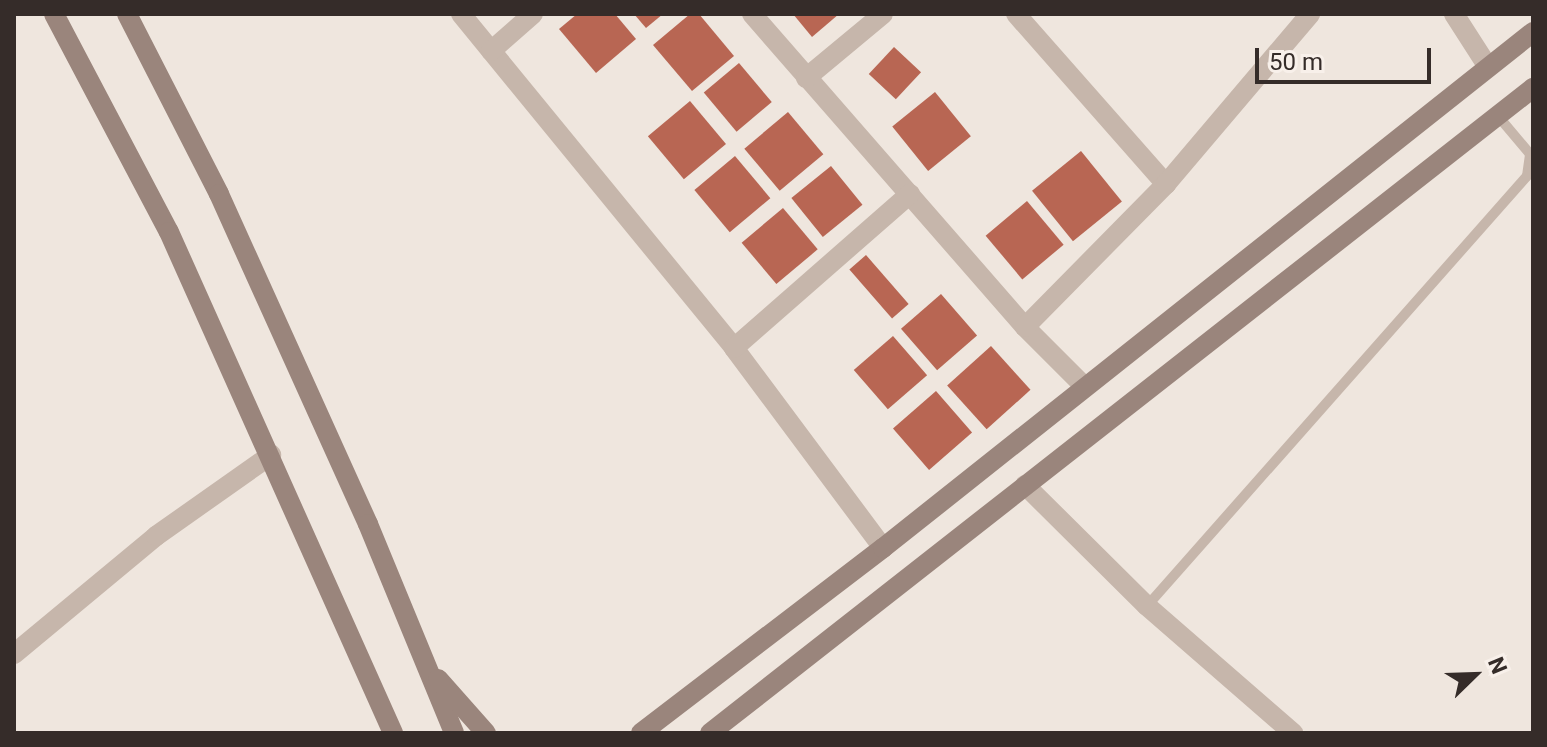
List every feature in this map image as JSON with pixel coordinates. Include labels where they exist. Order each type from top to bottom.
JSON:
[{"type":"street","points":[[54,14],[169,232],[393,733]]},
{"type":"street","points":[[127,14],[219,194],[454,733]]},
{"type":"street","points":[[461,14],[734,348],[883,548]]},
{"type":"street","points":[[491,51],[533,14]]},
{"type":"street","points":[[752,14],[1025,327],[1083,385]]},
{"type":"street","points":[[806,78],[883,14]]},
{"type":"street","points":[[1016,14],[1166,184]]},
{"type":"street","points":[[1025,327],[1166,184],[1310,14]]},
{"type":"street","points":[[1454,14],[1488,67]]},
{"type":"street","points":[[641,733],[883,548],[1083,385],[1533,32]]},
{"type":"street","points":[[710,733],[1533,88]]},
{"type":"street","points":[[734,348],[910,194]]},
{"type":"street","points":[[14,654],[156,536],[271,455]]},
{"type":"street","points":[[1025,485],[1147,606],[1293,733]]},
{"type":"street","points":[[356,647],[377,733]]},
{"type":"street","points":[[425,663],[486,733]]},
{"type":"lane","points":[[1147,606],[1527,176],[1530,154],[1497,116]]},
{"type":"building","points":[[577,14],[615,14],[636,39],[596,73],[559,29]]},
{"type":"building","points":[[634,14],[663,14],[646,28]]},
{"type":"building","points":[[690,14],[699,14],[734,56],[692,91],[653,45]]},
{"type":"building","points":[[793,14],[839,14],[812,37]]},
{"type":"building","points":[[894,47],[921,72],[896,99],[869,74]]},
{"type":"building","points":[[739,63],[772,102],[737,132],[704,93]]},
{"type":"building","points":[[935,92],[971,136],[928,171],[892,127]]},
{"type":"building","points":[[690,101],[726,144],[684,179],[648,136]]},
{"type":"building","points":[[788,112],[823,154],[780,191],[744,149]]},
{"type":"building","points":[[1081,151],[1122,202],[1073,241],[1032,191]]},
{"type":"building","points":[[735,156],[770,198],[730,232],[694,190]]},
{"type":"building","points":[[831,166],[862,205],[823,237],[791,198]]},
{"type":"building","points":[[1027,201],[1064,245],[1022,279],[986,236]]},
{"type":"building","points":[[783,208],[818,249],[776,284],[742,243]]},
{"type":"building","points":[[866,255],[909,304],[892,318],[849,269]]},
{"type":"building","points":[[941,294],[977,336],[937,370],[901,329]]},
{"type":"building","points":[[893,336],[927,375],[888,409],[854,370]]},
{"type":"building","points":[[991,346],[1030,390],[987,429],[947,385]]},
{"type":"building","points":[[936,391],[972,433],[929,470],[893,428]]}]
